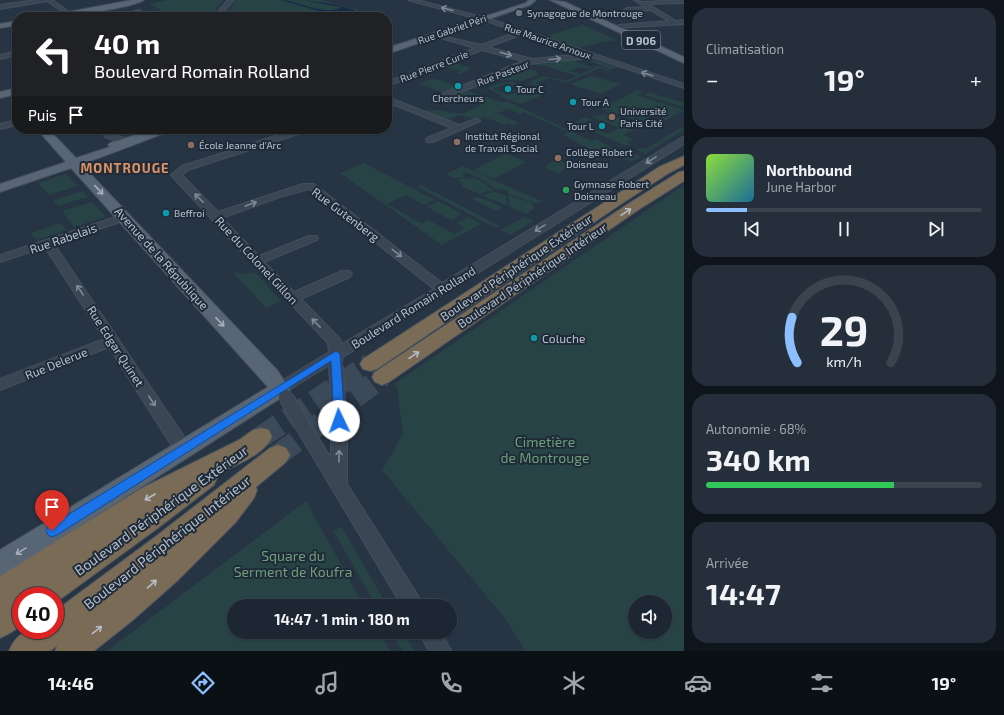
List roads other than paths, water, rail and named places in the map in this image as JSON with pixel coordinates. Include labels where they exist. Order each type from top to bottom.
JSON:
[{"type":"highway","points":[[652,178],[669,161],[684,150]]},
{"type":"highway","name":"Boulevard Périphérique Extérieur","points":[[370,364],[652,178],[684,160]]},
{"type":"highway","name":"Boulevard Périphérique Intérieur","points":[[382,377],[633,207],[684,175]]},
{"type":"highway","points":[[0,592],[151,496],[262,451]]},
{"type":"highway","points":[[70,651],[123,610],[227,514],[262,451]]},
{"type":"highway","name":"Boulevard Périphérique Extérieur","points":[[53,587],[149,520],[262,451]]},
{"type":"highway","name":"Boulevard Périphérique Intérieur","points":[[64,622],[164,546],[262,451]]},
{"type":"highway","points":[[0,623],[12,615]]},
{"type":"highway","name":"Boulevard Périphérique Intérieur","points":[[24,651],[41,639]]},
{"type":"main road","points":[[80,12],[141,0]]},
{"type":"main road","points":[[517,8],[522,0]]},
{"type":"main road","name":"Rue Gabriel Péri","points":[[392,49],[517,8],[528,4],[533,0]]},
{"type":"main road","name":"D 906","points":[[552,0],[560,2],[684,60]]},
{"type":"main road","name":"D 906","points":[[598,20],[619,27],[684,55]]},
{"type":"main road","points":[[0,26],[12,24]]},
{"type":"main road","points":[[0,84],[8,93]]},
{"type":"main road","points":[[0,102],[11,103]]},
{"type":"main road","name":"Avenue de la République","points":[[47,134],[270,375],[283,393]]},
{"type":"main road","points":[[0,188],[73,162],[88,154],[119,142],[147,134]]},
{"type":"main road","name":"Boulevard Romain Rolland","points":[[0,564],[183,449],[283,393]]},
{"type":"street","points":[[0,7],[48,0],[66,12]]},
{"type":"street","points":[[220,12],[231,0]]},
{"type":"street","name":"Rue Maurice Arnoux","points":[[411,0],[483,19],[684,86]]},
{"type":"street","points":[[422,3],[434,0]]},
{"type":"street","points":[[638,0],[676,23]]},
{"type":"street","points":[[644,4],[684,2]]},
{"type":"street","points":[[628,10],[652,8]]},
{"type":"street","points":[[658,12],[669,11]]},
{"type":"street","points":[[619,27],[684,22]]},
{"type":"street","name":"Rue Pierre Curie","points":[[392,82],[522,32]]},
{"type":"street","points":[[436,35],[531,61]]},
{"type":"street","points":[[0,57],[12,54]]},
{"type":"street","name":"Rue Pasteur","points":[[440,98],[531,61],[592,56]]},
{"type":"street","points":[[392,103],[413,109],[459,128]]},
{"type":"street","points":[[413,109],[424,105]]},
{"type":"street","points":[[430,140],[476,121]]},
{"type":"street","points":[[0,127],[12,123]]},
{"type":"street","points":[[109,134],[108,135],[119,142]]},
{"type":"street","points":[[279,134],[218,154],[224,155],[289,134]]},
{"type":"street","name":"Boulevard Romain Rolland","points":[[283,393],[336,360],[442,289],[684,140]]},
{"type":"street","name":"Rue du Colonel Gillon","points":[[224,155],[182,170],[177,176],[215,215],[215,217],[256,261],[335,342],[340,427],[339,484]]},
{"type":"street","name":"Rue Gutenberg","points":[[215,217],[277,195],[306,186],[311,186],[442,289]]},
{"type":"street","name":"Rue Rabelais","points":[[0,259],[125,217]]},
{"type":"street","points":[[256,261],[313,238]]},
{"type":"street","name":"Rue Edgar Quinet","points":[[48,243],[110,341],[183,449]]},
{"type":"street","points":[[292,298],[346,274]]},
{"type":"street","name":"Rue Delerue","points":[[0,385],[110,341]]},
{"type":"street","points":[[283,393],[314,448],[339,484],[409,599]]},
{"type":"street","points":[[433,639],[440,651]]},
{"type":"water","points":[[280,0],[320,9],[335,10],[341,7],[301,0],[333,4],[356,10],[349,12],[323,12]]},
{"type":"tunnel","points":[[433,101],[440,98]]},
{"type":"tunnel","points":[[261,437],[370,364]]},
{"type":"tunnel","points":[[278,455],[382,377]]},
{"type":"place","name":"Synagogue de Montrouge","points":[[519,13]]},
{"type":"place","name":"Chercheurs","points":[[458,86]]},
{"type":"place","name":"Tour C","points":[[508,89]]},
{"type":"place","name":"Tour A","points":[[573,102]]},
{"type":"place","name":"Université Paris Cité","points":[[612,117]]},
{"type":"place","name":"Tour L","points":[[602,126]]},
{"type":"place","name":"Institut Régional de Travail Social","points":[[457,142]]},
{"type":"place","name":"École Jeanne d'Arc","points":[[191,145]]},
{"type":"place","name":"Collège Robert Doisneau","points":[[558,158]]},
{"type":"place","name":"Gymnase Robert Doisneau","points":[[566,190]]},
{"type":"place","name":"Beffroi","points":[[166,213]]},
{"type":"place","name":"Coluche","points":[[534,338]]},
{"type":"district","name":"MONTROUGE","points":[[125,168]]},
{"type":"park label","name":"Cimetière de Montrouge","points":[[545,450]]},
{"type":"park label","name":"Square du Serment de Koufra","points":[[293,564]]}]
